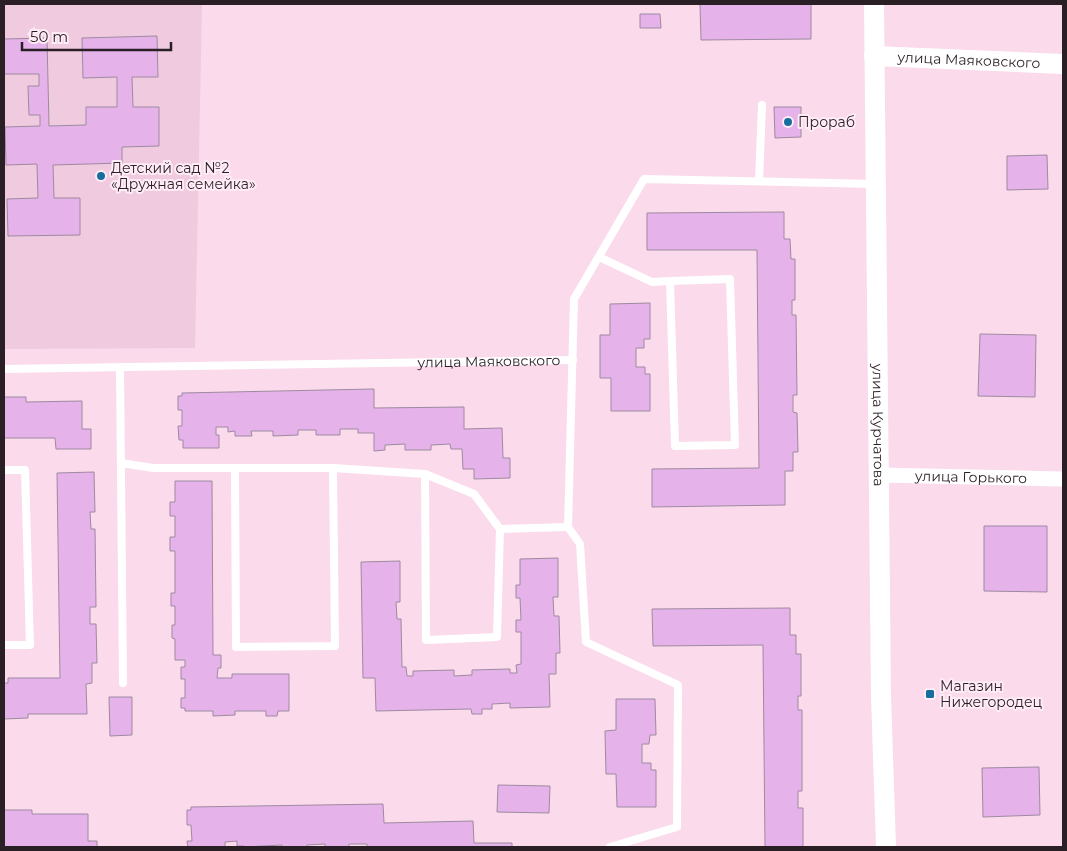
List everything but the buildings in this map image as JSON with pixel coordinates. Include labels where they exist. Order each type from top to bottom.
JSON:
[{"type":"street","name":"улица Курчатова","points":[[874,4],[881,696],[886,847]]},
{"type":"street","name":"улица Маяковского","points":[[874,56],[1063,64]]},
{"type":"street","name":"улица Горького","points":[[879,475],[1063,479]]},
{"type":"lane","points":[[759,182],[762,105]]},
{"type":"lane","name":"улица Маяковского","points":[[4,369],[573,360],[574,299],[644,179],[876,184]]},
{"type":"lane","points":[[598,257],[652,282],[670,281],[730,279],[735,445],[675,446],[670,281]]},
{"type":"lane","points":[[573,360],[568,527],[580,544],[586,642],[678,685],[677,827],[610,847]]},
{"type":"lane","points":[[120,368],[124,683]]},
{"type":"lane","points":[[121,463],[153,468],[333,468],[425,474],[474,494],[500,529],[497,637],[426,640],[425,474]]},
{"type":"lane","points":[[235,468],[236,647],[335,646],[333,468]]},
{"type":"lane","points":[[4,470],[25,470],[30,645],[4,645]]},
{"type":"lane","points":[[500,529],[568,527]]},
{"type":"shaded area","name":"Детский сад №2 «Дружная семейка»","points":[[4,4],[202,4],[195,348],[4,349]]},
{"type":"place","name":"Прораб","points":[[788,122]]},
{"type":"place","name":"Детский сад №2 «Дружная семейка»","points":[[101,176]]},
{"type":"place","name":"Магазин Нижегородец","points":[[930,694]]}]
